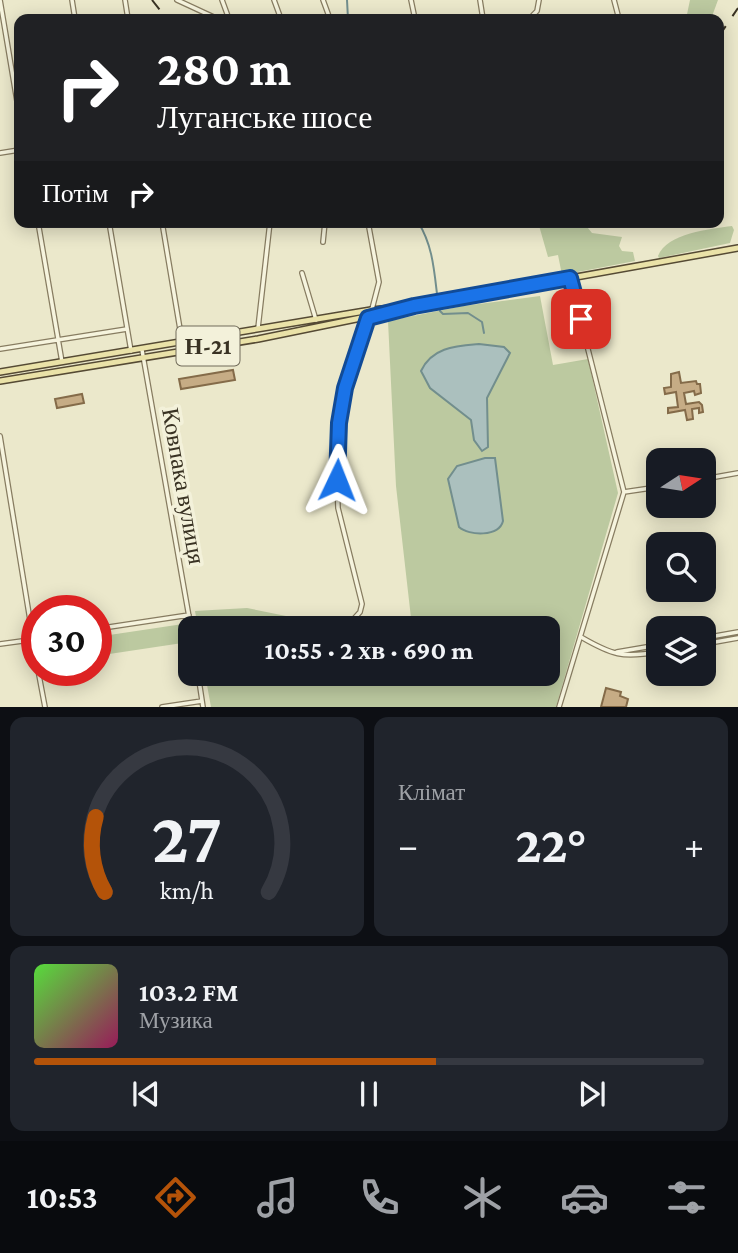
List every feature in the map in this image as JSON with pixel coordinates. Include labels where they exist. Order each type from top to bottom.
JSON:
[{"type":"main road","name":"Н-21","points":[[0,381],[143,354],[368,318],[414,306],[738,248]]},
{"type":"main road","name":"Н-21","points":[[0,372],[131,352],[143,354],[182,343],[371,310],[414,306]]},
{"type":"street","points":[[0,0],[14,83]]},
{"type":"street","points":[[177,0],[207,14]]},
{"type":"street","points":[[39,228],[62,362]]},
{"type":"street","points":[[110,228],[131,352]]},
{"type":"street","points":[[163,228],[182,343]]},
{"type":"street","points":[[258,330],[269,228]]},
{"type":"street","points":[[323,242],[324,228]]},
{"type":"street","points":[[356,616],[362,604],[338,508],[339,423],[351,366],[379,282],[369,228]]},
{"type":"street","points":[[302,273],[316,320]]},
{"type":"street","points":[[559,707],[625,492],[570,278]]},
{"type":"street","points":[[0,349],[127,329]]},
{"type":"street","name":"Ковпака вулиця","points":[[143,354],[189,615]]},
{"type":"street","points":[[0,436],[27,595]]},
{"type":"street","points":[[716,477],[738,473]]},
{"type":"street","points":[[625,492],[646,488]]},
{"type":"street","points":[[112,627],[189,615]]},
{"type":"street","points":[[716,636],[738,632]]},
{"type":"street","points":[[581,637],[592,645],[628,657],[646,654]]},
{"type":"street","points":[[716,642],[738,638]]},
{"type":"street","points":[[0,645],[21,641]]},
{"type":"street","points":[[615,653],[646,647]]},
{"type":"street","points":[[41,686],[45,707]]},
{"type":"street","points":[[200,686],[203,707]]},
{"type":"street","points":[[162,707],[202,701]]},
{"type":"green space","points":[[690,0],[718,0],[713,14],[687,14]]},
{"type":"green space","points":[[732,226],[734,230],[730,243],[659,258],[658,256],[663,248],[680,237]]},
{"type":"green space","points":[[540,228],[588,228],[592,233],[622,237],[619,246],[622,251],[633,252],[635,261],[562,275],[558,255],[548,257]]},
{"type":"green space","points":[[540,296],[553,365],[588,359],[618,493],[556,707],[211,707],[207,686],[560,686],[560,616],[411,616],[396,486],[388,321],[463,306]]},
{"type":"green space","points":[[247,608],[286,616],[196,616],[195,611]]},
{"type":"green space","points":[[178,625],[178,644],[112,654],[112,635]]},
{"type":"shaded area","points":[[479,344],[504,347],[510,353],[487,398],[488,447],[482,451],[474,440],[471,420],[430,388],[421,371],[438,352]]},
{"type":"shaded area","points":[[495,458],[503,521],[496,530],[476,533],[459,527],[448,479],[457,466]]},
{"type":"building","points":[[233,370],[235,380],[181,389],[179,379]]},
{"type":"building","points":[[679,372],[681,383],[696,381],[700,384],[701,393],[684,393],[686,404],[699,402],[702,405],[703,412],[699,413],[699,408],[692,409],[693,419],[687,420],[685,410],[668,413],[668,408],[678,407],[676,392],[665,394],[664,388],[671,387],[671,374]]},
{"type":"building","points":[[82,394],[84,403],[57,408],[55,399]]},
{"type":"building","points":[[606,688],[621,692],[620,696],[628,699],[626,707],[601,707]]},
{"type":"waterway","points":[[347,0],[348,14]]},
{"type":"waterway","points":[[422,228],[429,248],[437,294]]},
{"type":"waterway","points":[[440,311],[443,314],[468,313],[482,322],[484,333]]},
{"type":"railway","points":[[152,0],[163,14]]},
{"type":"railway","points":[[724,29],[738,8]]},
{"type":"route","points":[[337,480],[339,423],[345,388],[368,318],[414,306],[570,278],[581,319]]}]
